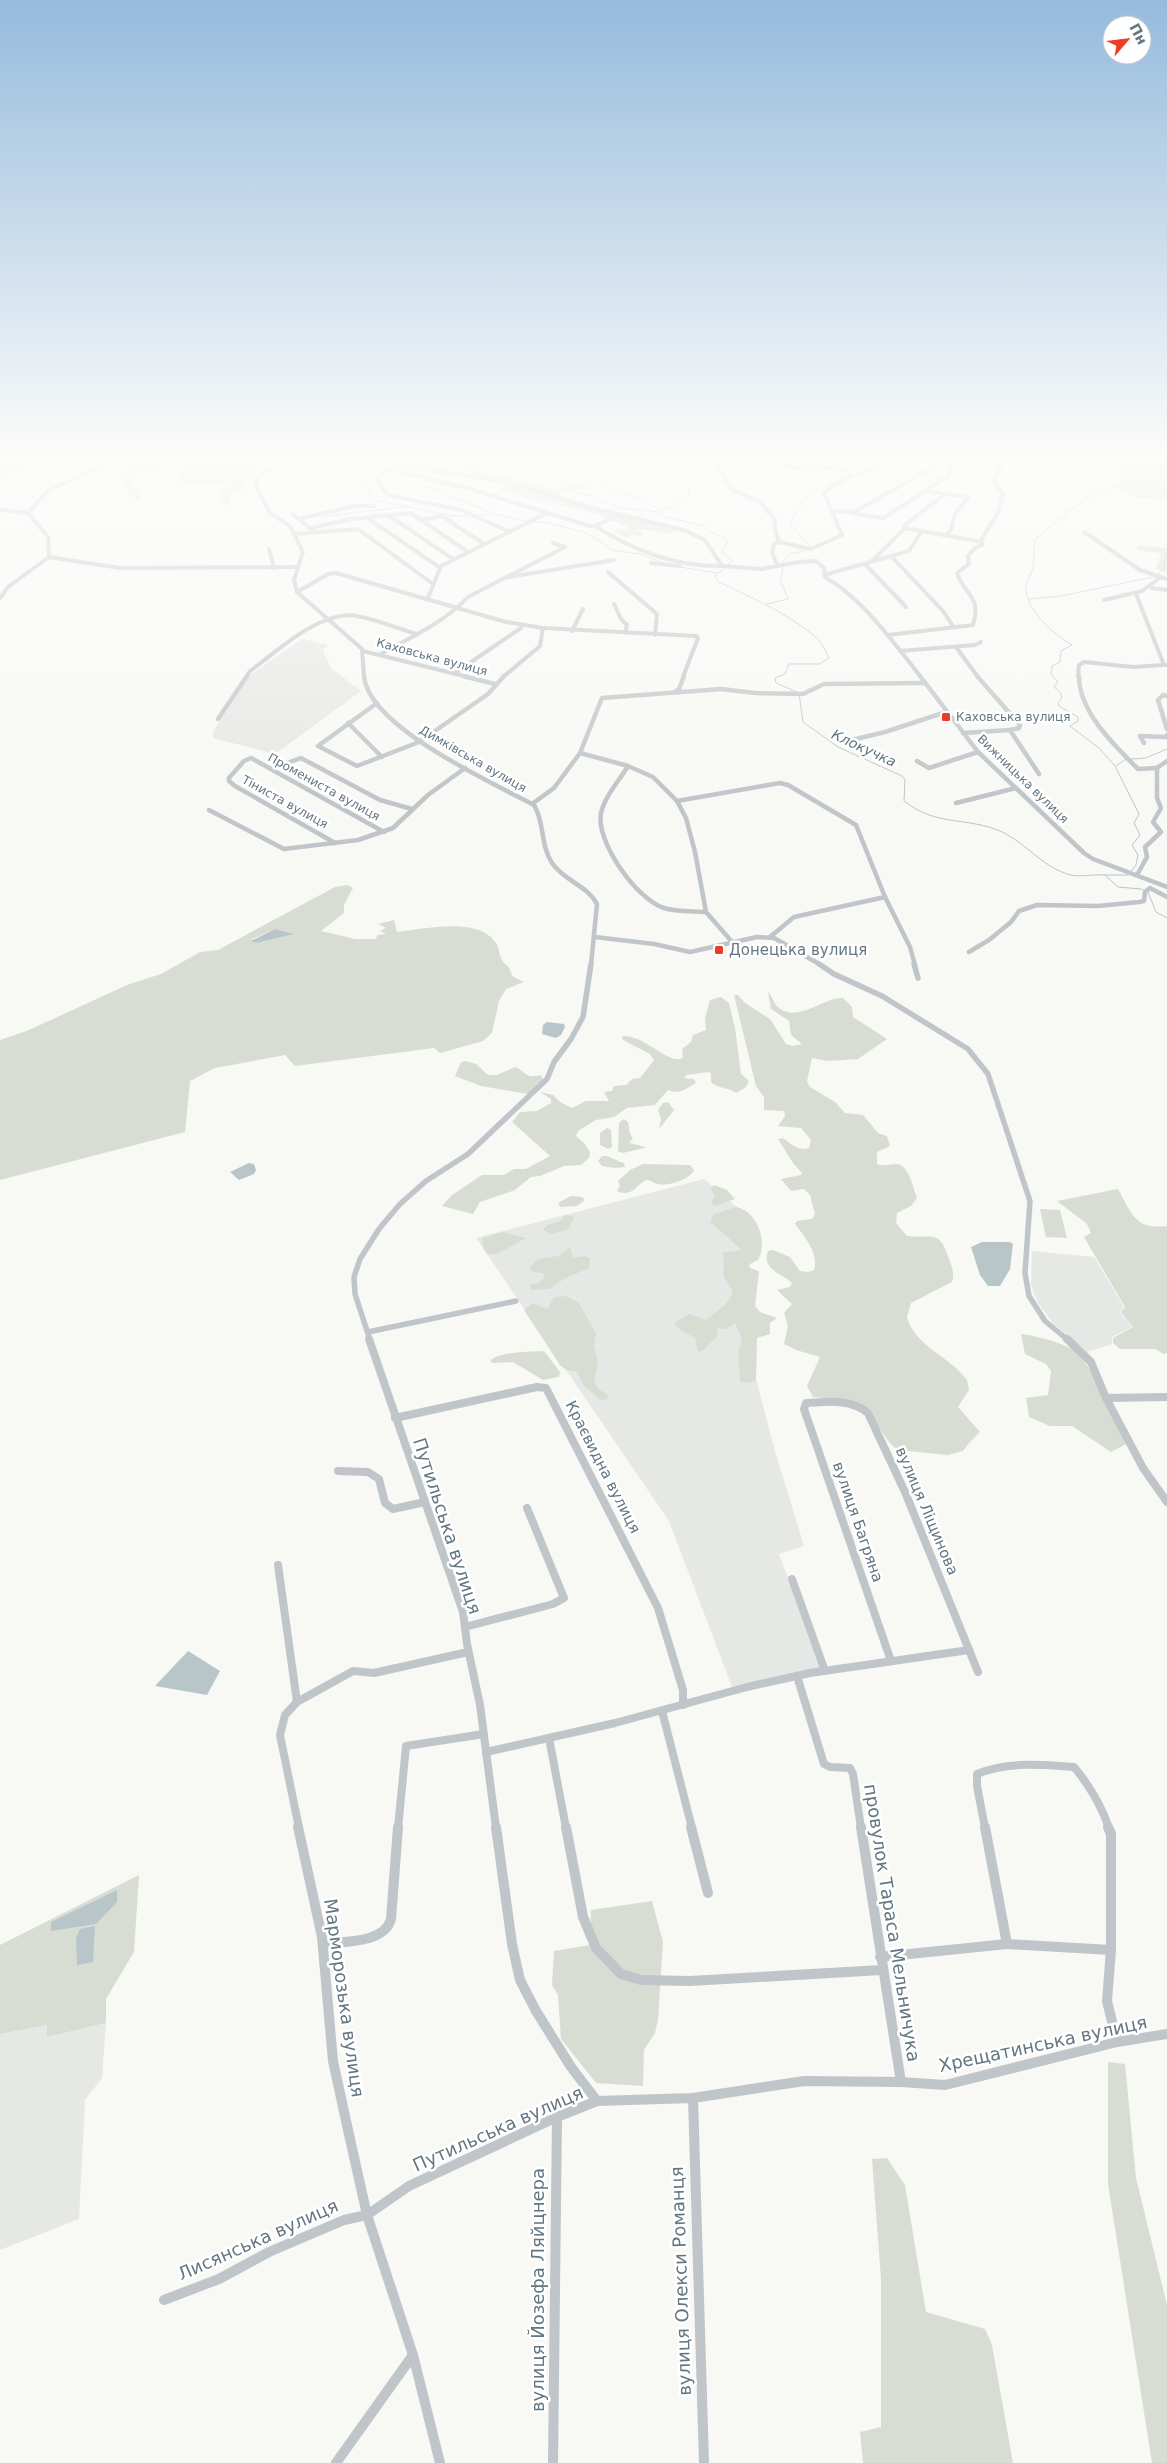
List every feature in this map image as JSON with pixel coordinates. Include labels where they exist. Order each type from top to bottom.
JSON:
[{"type":"street","points":[[0,598],[8,587],[30,571]]},
{"type":"street","points":[[295,571],[294,581],[297,592],[364,651]]},
{"type":"street","points":[[415,571],[433,584]]},
{"type":"street","points":[[428,598],[438,571]]},
{"type":"street","points":[[381,654],[457,608],[466,598],[518,571]]},
{"type":"street","points":[[506,577],[544,571]]},
{"type":"street","name":"Вижницька вулиця","points":[[824,571],[824,575],[839,584],[888,635],[978,752],[1084,853],[1167,887]]},
{"type":"street","points":[[824,575],[839,571]]},
{"type":"street","points":[[872,571],[906,607]]},
{"type":"street","points":[[905,571],[943,611],[953,626]]},
{"type":"street","points":[[888,635],[973,625],[977,605],[957,573],[960,571]]},
{"type":"street","points":[[1147,571],[1167,579]]},
{"type":"street","points":[[608,572],[657,614],[655,635]]},
{"type":"street","points":[[297,592],[334,573],[522,625],[572,631],[698,638],[679,689],[675,692]]},
{"type":"street","points":[[1152,588],[1161,577]]},
{"type":"street","points":[[1104,600],[1136,594],[1152,588],[1167,590]]},
{"type":"street","points":[[1136,594],[1166,665],[1133,667],[1084,662],[1079,665],[1077,678],[1092,714],[1138,769],[1157,768],[1167,761]]},
{"type":"street","points":[[614,604],[621,619],[627,625],[625,633]]},
{"type":"street","points":[[572,631],[583,609]]},
{"type":"street","points":[[218,719],[250,671],[326,619],[351,615],[416,634]]},
{"type":"street","points":[[455,673],[521,628],[522,625]]},
{"type":"street","points":[[378,703],[371,705],[318,746],[352,765],[358,766],[420,742],[488,694],[496,684],[540,646],[540,636],[544,628]]},
{"type":"street","points":[[900,651],[975,646],[981,642]]},
{"type":"street","points":[[956,647],[990,693],[1020,724],[1019,728],[1010,730],[963,733]]},
{"type":"street","name":"Каховська вулиця","points":[[364,651],[496,684]]},
{"type":"street","name":"Димківська вулиця","points":[[364,651],[364,682],[378,703],[395,722],[420,742],[532,804]]},
{"type":"street","points":[[532,804],[554,788],[580,752],[602,698],[721,689],[803,694],[824,684],[924,683]]},
{"type":"street","points":[[1167,696],[1163,695],[1158,700],[1167,729]]},
{"type":"street","points":[[848,740],[886,732],[946,712]]},
{"type":"street","points":[[348,723],[382,757]]},
{"type":"street","points":[[1010,730],[1040,774]]},
{"type":"street","points":[[1144,743],[1140,736],[1166,737],[1167,735]]},
{"type":"street","points":[[580,752],[628,766],[653,777],[677,801],[686,818],[695,852],[706,912],[733,943]]},
{"type":"street","points":[[917,761],[929,768],[978,752]]},
{"type":"street","name":"Тіниста вулиця","points":[[254,759],[248,758],[244,761],[230,778],[231,782],[335,843]]},
{"type":"street","points":[[271,769],[301,758],[380,800],[412,809]]},
{"type":"street","name":"Промениста вулиця","points":[[254,759],[384,832]]},
{"type":"street","points":[[628,766],[609,795],[601,814],[600,824],[606,846],[619,865],[656,904],[664,908],[706,912]]},
{"type":"street","points":[[209,810],[284,849],[364,839],[396,826],[431,792],[464,768]]},
{"type":"street","points":[[1136,875],[1147,857],[1145,847],[1160,835],[1161,832],[1153,822],[1161,808],[1157,798],[1157,768]]},
{"type":"street","points":[[677,801],[780,783],[788,785],[856,825],[884,897],[910,947],[918,978]]},
{"type":"street","points":[[956,803],[1016,788]]},
{"type":"street","name":"Путильська вулиця","points":[[367,2215],[409,2186],[556,2117],[597,2101],[566,2059],[520,1980],[512,1944],[484,1734],[461,1605],[395,1418],[354,1290],[355,1271],[360,1259],[379,1229],[405,1199],[426,1182],[468,1154],[546,1081],[554,1062],[582,1019],[595,937],[597,902],[584,888],[564,878],[558,872],[544,846],[540,818],[532,804]]},
{"type":"street","points":[[969,952],[990,940],[1011,922],[1019,911],[1036,905],[1114,905],[1144,901],[1146,891],[1155,890],[1167,897]]},
{"type":"street","points":[[770,937],[794,917],[884,897]]},
{"type":"street","points":[[595,937],[654,944],[690,952],[757,937],[770,937],[794,948],[834,974],[882,996],[968,1050],[988,1074],[1030,1201],[1025,1273],[1028,1292],[1035,1308],[1045,1321],[1087,1357],[1096,1371],[1106,1398],[1143,1468],[1167,1502]]},
{"type":"street","points":[[368,1332],[516,1301]]},
{"type":"street","name":"Краєвидна вулиця","points":[[395,1418],[537,1387],[546,1388],[658,1608],[683,1690],[683,1705]]},
{"type":"street","points":[[1106,1398],[1167,1397]]},
{"type":"street","name":"вулиця Ліщинова","points":[[817,1403],[847,1402],[858,1405],[868,1413],[905,1492],[978,1672]]},
{"type":"street","name":"вулиця Багряна","points":[[817,1403],[806,1403],[804,1409],[891,1661]]},
{"type":"street","points":[[338,1471],[368,1472],[379,1479],[385,1503],[393,1509],[425,1502]]},
{"type":"street","points":[[465,1627],[553,1604],[564,1598],[564,1593],[527,1508]]},
{"type":"street","points":[[278,1565],[297,1702],[353,1671],[374,1673],[468,1652]]},
{"type":"street","points":[[792,1579],[824,1671]]},
{"type":"street","points":[[486,1752],[662,1711],[797,1676],[970,1650]]},
{"type":"street","name":"провулок Тараса Мельничука","points":[[797,1676],[824,1764],[830,1767],[850,1768],[853,1774],[882,1970],[901,2082]]},
{"type":"street","name":"Марморозька вулиця","points":[[297,1702],[289,1708],[280,1725],[280,1741],[323,1944],[333,2061],[367,2215],[413,2355],[440,2463]]},
{"type":"street","points":[[662,1711],[708,1893]]},
{"type":"street","points":[[323,1944],[377,1936],[385,1933],[389,1927],[406,1746],[484,1734]]},
{"type":"street","points":[[549,1738],[583,1917],[596,1948],[621,1974],[641,1980],[690,1981],[882,1970]]},
{"type":"street","points":[[1007,1944],[977,1786],[977,1774],[989,1767],[1074,1767],[1088,1784],[1099,1804],[1111,1834],[1111,1950],[1107,2001],[1117,2042]]},
{"type":"street","points":[[880,1957],[1007,1944],[1111,1950]]},
{"type":"street","name":"Хрещатинська вулиця","points":[[597,2101],[693,2098],[804,2081],[901,2082],[945,2085],[1117,2042],[1167,2034]]},
{"type":"street","name":"вулиця Олекси Романця","points":[[693,2098],[704,2463]]},
{"type":"street","name":"вулиця Йозефа Ляйцнера","points":[[553,2463],[557,2370],[556,2117]]},
{"type":"street","name":"Лисянська вулиця","points":[[164,2300],[219,2279],[269,2252],[344,2220],[367,2215]]},
{"type":"street","points":[[336,2463],[413,2355]]},
{"type":"shaded area","points":[[302,639],[328,645],[323,650],[331,668],[361,691],[275,754],[213,738],[213,731],[250,675]]},
{"type":"shaded area","points":[[348,885],[353,888],[344,905],[344,913],[321,931],[355,939],[375,939],[378,935],[385,934],[380,931],[386,928],[378,924],[394,920],[397,932],[450,926],[477,929],[488,935],[497,945],[501,958],[510,969],[512,976],[524,982],[506,989],[499,1001],[492,1033],[483,1041],[440,1053],[434,1048],[295,1066],[285,1055],[215,1068],[190,1081],[185,1132],[0,1180],[0,1040],[29,1030],[127,985],[161,974],[200,952],[218,950],[335,887]],"holes":[[[275,929],[295,934],[255,943],[252,939]]]},
{"type":"shaded area","points":[[275,929],[295,934],[256,943],[251,941]]},
{"type":"shaded area","points":[[768,992],[776,1005],[784,1011],[792,1012],[810,1009],[828,1001],[843,998],[852,1007],[853,1017],[887,1039],[858,1059],[827,1061],[812,1058],[807,1081],[810,1087],[835,1102],[845,1113],[863,1115],[878,1133],[887,1136],[890,1146],[877,1152],[877,1164],[897,1164],[905,1169],[917,1198],[911,1206],[897,1213],[896,1223],[907,1236],[934,1237],[942,1243],[945,1249],[953,1270],[952,1282],[911,1303],[907,1317],[917,1336],[967,1380],[969,1390],[958,1407],[980,1432],[963,1451],[948,1455],[898,1450],[888,1441],[864,1408],[849,1401],[813,1397],[807,1386],[820,1357],[796,1350],[784,1344],[788,1326],[784,1313],[792,1304],[777,1290],[790,1287],[792,1283],[770,1267],[767,1257],[768,1251],[773,1250],[790,1257],[800,1271],[808,1272],[814,1270],[813,1251],[795,1224],[797,1221],[812,1219],[815,1214],[810,1195],[804,1189],[791,1191],[781,1179],[801,1175],[802,1173],[793,1163],[778,1139],[783,1138],[795,1147],[802,1149],[809,1148],[811,1140],[801,1128],[778,1126],[785,1116],[784,1111],[764,1110],[764,1097],[756,1086],[734,995],[738,995],[745,1003],[770,1019],[786,1044],[793,1046],[802,1044],[791,1035],[789,1021],[771,1009]]},
{"type":"shaded area","points":[[721,997],[729,1003],[735,1028],[741,1074],[749,1081],[746,1087],[736,1093],[711,1082],[711,1074],[709,1072],[687,1075],[684,1078],[694,1079],[696,1083],[679,1092],[668,1090],[655,1105],[627,1108],[614,1117],[596,1120],[578,1131],[576,1136],[590,1152],[589,1158],[581,1165],[564,1166],[540,1176],[531,1177],[515,1190],[480,1202],[473,1214],[442,1206],[452,1195],[482,1175],[504,1175],[514,1169],[526,1169],[550,1156],[512,1122],[520,1112],[537,1111],[551,1103],[551,1099],[540,1092],[553,1095],[560,1102],[572,1108],[586,1101],[609,1101],[604,1092],[612,1091],[614,1086],[626,1085],[632,1079],[640,1078],[654,1060],[650,1054],[623,1040],[622,1036],[638,1039],[667,1056],[681,1059],[683,1057],[682,1049],[691,1042],[693,1035],[706,1030],[705,1018],[710,1000]]},
{"type":"shaded area","points":[[547,1022],[564,1024],[565,1027],[561,1035],[556,1038],[542,1034],[543,1025]]},
{"type":"shaded area","points":[[466,1061],[476,1064],[488,1075],[497,1075],[515,1067],[528,1076],[541,1075],[543,1080],[528,1094],[481,1086],[455,1076],[461,1062]]},
{"type":"shaded area","points":[[668,1102],[674,1110],[659,1129],[661,1119],[658,1110],[663,1103]]},
{"type":"shaded area","points":[[624,1119],[628,1122],[630,1134],[633,1138],[629,1143],[646,1147],[623,1153],[618,1151],[619,1123]]},
{"type":"shaded area","points":[[607,1128],[611,1130],[612,1147],[608,1149],[600,1145],[600,1133]]},
{"type":"shaded area","points":[[602,1156],[608,1156],[624,1163],[625,1167],[602,1166],[598,1161]]},
{"type":"shaded area","points":[[249,1163],[254,1164],[256,1170],[254,1174],[239,1180],[230,1172]]},
{"type":"shaded area","points":[[643,1164],[690,1165],[694,1170],[684,1179],[672,1183],[661,1185],[646,1180],[630,1192],[622,1193],[617,1191],[620,1186],[618,1181],[630,1170]]},
{"type":"shaded area","points":[[704,1179],[750,1218],[750,1283],[745,1361],[756,1379],[775,1451],[804,1546],[779,1554],[821,1669],[732,1687],[669,1521],[476,1238]]},
{"type":"shaded area","points":[[714,1185],[727,1190],[735,1199],[714,1206],[711,1202],[715,1196],[710,1188]]},
{"type":"shaded area","points":[[1118,1189],[1131,1213],[1141,1223],[1156,1227],[1167,1226],[1167,1353],[1164,1354],[1155,1349],[1120,1349],[1113,1343],[1113,1338],[1133,1327],[1121,1312],[1125,1307],[1084,1237],[1091,1233],[1087,1224],[1057,1201]]},
{"type":"shaded area","points":[[571,1196],[582,1197],[585,1200],[577,1206],[560,1207],[558,1203]]},
{"type":"shaded area","points":[[736,1207],[744,1210],[755,1221],[761,1237],[761,1253],[758,1260],[748,1265],[750,1268],[759,1271],[755,1306],[760,1312],[777,1318],[770,1323],[770,1334],[757,1338],[756,1380],[748,1383],[740,1382],[738,1352],[742,1339],[735,1323],[727,1329],[717,1328],[718,1336],[701,1352],[698,1351],[695,1338],[680,1330],[674,1323],[689,1314],[706,1320],[725,1305],[732,1295],[732,1290],[724,1277],[723,1253],[742,1250],[710,1222],[714,1214]]},
{"type":"shaded area","points":[[1040,1209],[1060,1210],[1067,1238],[1046,1237]]},
{"type":"shaded area","points":[[565,1215],[574,1217],[569,1229],[552,1234],[543,1230],[547,1225],[559,1222]]},
{"type":"shaded area","points":[[502,1232],[526,1238],[497,1254],[487,1254],[483,1247],[482,1238]]},
{"type":"shaded area","points":[[982,1242],[1010,1242],[1013,1244],[1010,1269],[1000,1286],[988,1286],[980,1275],[971,1247]]},
{"type":"shaded area","points":[[570,1247],[573,1258],[585,1256],[590,1258],[589,1268],[563,1280],[550,1289],[531,1290],[530,1284],[539,1283],[545,1277],[543,1273],[532,1272],[530,1267],[538,1259],[558,1256]]},
{"type":"shaded area","points":[[1032,1251],[1094,1257],[1124,1307],[1120,1312],[1132,1327],[1112,1337],[1112,1344],[1087,1352],[1053,1323],[1038,1303],[1031,1285]]},
{"type":"shaded area","points":[[566,1296],[579,1303],[596,1334],[594,1346],[598,1362],[594,1380],[598,1389],[608,1395],[606,1400],[599,1399],[584,1386],[577,1372],[566,1370],[560,1365],[524,1310],[533,1303],[547,1309],[554,1297]]},
{"type":"shaded area","points":[[1021,1334],[1063,1345],[1073,1350],[1081,1358],[1096,1380],[1126,1444],[1111,1452],[1072,1426],[1050,1426],[1029,1417],[1026,1398],[1048,1395],[1051,1371],[1046,1364],[1025,1354]]},
{"type":"shaded area","points":[[544,1351],[560,1372],[559,1377],[543,1380],[513,1362],[493,1363],[490,1361],[500,1355]]},
{"type":"shaded area","points":[[188,1651],[220,1671],[207,1695],[155,1686]]},
{"type":"shaded area","points":[[139,1875],[134,1952],[106,1999],[106,2023],[47,2037],[47,2025],[0,2034],[0,1945]]},
{"type":"shaded area","points":[[117,1890],[117,1902],[96,1924],[51,1931],[51,1922]]},
{"type":"shaded area","points":[[652,1901],[663,1942],[658,2020],[655,2033],[644,2050],[643,2086],[596,2083],[561,2039],[558,1995],[552,1985],[554,1951],[590,1945],[591,1910]]},
{"type":"shaded area","points":[[95,1926],[93,1962],[77,1965],[76,1938],[80,1929]]},
{"type":"shaded area","points":[[106,2023],[102,2078],[85,2100],[79,2219],[0,2250],[0,2034],[47,2025],[47,2037]]},
{"type":"shaded area","points":[[1108,2062],[1125,2064],[1136,2178],[1167,2305],[1167,2463],[1152,2463],[1108,2184]]},
{"type":"shaded area","points":[[887,2158],[905,2185],[926,2312],[985,2329],[992,2345],[1013,2463],[863,2463],[860,2432],[881,2427],[881,2279],[872,2159]]},
{"type":"waterway","points":[[704,571],[717,573]]},
{"type":"waterway","name":"Клокучка","points":[[721,571],[715,576],[717,581],[769,606],[794,621],[817,638],[822,645],[829,658],[820,664],[789,664],[785,674],[775,678],[776,683],[799,693],[803,722],[838,747],[902,776],[905,780],[904,801],[916,809],[938,818],[982,825],[1005,833],[1057,870],[1067,874],[1076,876],[1105,875]]},
{"type":"waterway","points":[[767,604],[788,599],[780,579],[783,571]]},
{"type":"waterway","points":[[1032,571],[1026,586],[1030,604],[1049,628],[1072,645],[1061,651],[1060,662],[1052,666],[1051,674],[1058,682],[1054,687],[1060,692],[1062,698],[1058,703],[1059,706],[1078,717],[1078,721],[1070,726],[1099,748],[1115,766],[1139,814],[1134,823],[1140,835],[1132,845],[1138,855],[1136,865],[1128,875],[1105,875]]},
{"type":"waterway","points":[[1158,574],[1162,571]]},
{"type":"waterway","points":[[1029,599],[1061,596],[1153,577]]},
{"type":"waterway","points":[[1131,759],[1146,758],[1167,749]]},
{"type":"waterway","points":[[1116,766],[1126,759]]},
{"type":"waterway","name":"Клокучка","points":[[1105,875],[1118,887],[1141,889],[1148,892],[1156,912],[1167,918]]},
{"type":"place","name":"Каховська вулиця","points":[[946,717]]},
{"type":"place","name":"Донецька вулиця","points":[[719,950]]}]
